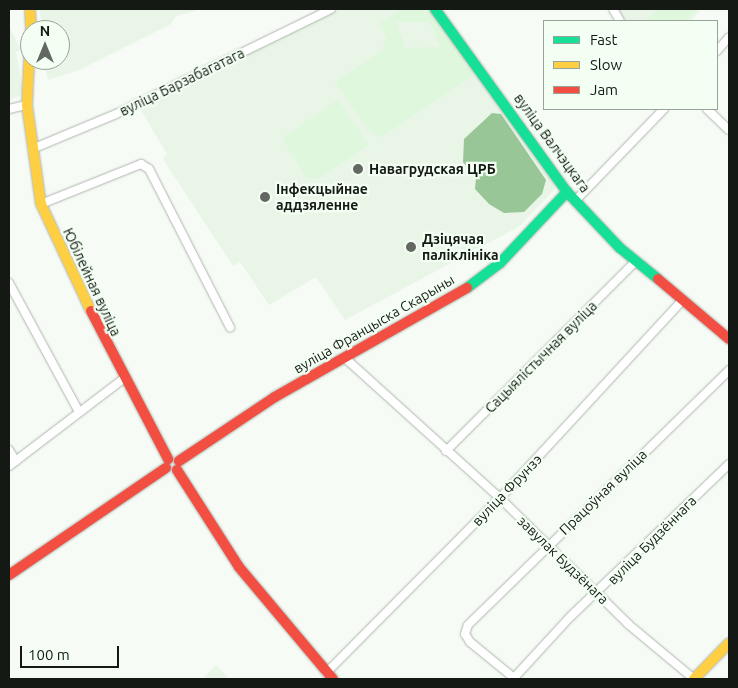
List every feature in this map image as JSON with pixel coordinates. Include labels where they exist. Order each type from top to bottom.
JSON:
[{"type":"street","name":"вуліца Барзабагатага","points":[[32,149],[124,110],[331,9]]},
{"type":"street","name":"вуліца Валчэцкага","points":[[436,9],[567,192],[635,262],[729,339]]},
{"type":"street","points":[[613,9],[619,20]]},
{"type":"street","points":[[718,50],[729,37]]},
{"type":"street","name":"Юбілейная вуліца","points":[[29,70],[28,105],[32,149],[41,204],[123,379],[173,465],[239,567],[329,676]]},
{"type":"street","points":[[9,109],[28,105]]},
{"type":"street","points":[[576,200],[663,110]]},
{"type":"street","points":[[708,110],[729,130]]},
{"type":"street","points":[[41,204],[142,164],[149,169],[230,327]]},
{"type":"street","name":"вуліца Францыска Скарыны","points":[[9,575],[275,397],[345,358],[500,263],[567,192]]},
{"type":"street","name":"Сацыялістычная вуліца","points":[[446,451],[635,262]]},
{"type":"street","points":[[9,283],[78,410]]},
{"type":"street","name":"вуліца Фрунзэ","points":[[329,676],[500,498],[682,301]]},
{"type":"street","name":"завулак Будзёнага","points":[[345,358],[500,498],[598,593],[694,679]]},
{"type":"street","name":"Працоўная вуліца","points":[[513,679],[465,634],[468,624],[548,544],[729,370]]},
{"type":"street","points":[[9,466],[78,410],[123,379]]},
{"type":"street","points":[[9,450],[16,461]]},
{"type":"street","name":"вуліца Будзённага","points":[[513,679],[729,464]]},
{"type":"street","points":[[694,679],[729,643]]},
{"type":"shaded area","points":[[39,9],[195,9],[196,11],[176,16],[171,24],[79,70],[48,80],[46,70],[70,70],[70,20],[41,20]]},
{"type":"shaded area","name":"Навагрудская ЦРБ","points":[[337,9],[429,9],[553,180],[555,189],[520,226],[345,320],[316,277],[269,305],[240,262],[233,266],[163,159],[167,154],[139,107]]},
{"type":"shaded area","points":[[403,9],[428,9],[476,73],[381,137],[370,133],[335,82],[382,51],[387,38],[379,24]],"holes":[[[396,22],[430,22],[440,47],[405,48]]]},
{"type":"shaded area","points":[[618,9],[702,9],[691,20],[624,20]]},
{"type":"shaded area","points":[[657,9],[697,9],[686,20],[647,20]]},
{"type":"shaded area","points":[[9,26],[20,48],[20,50],[16,52],[23,89],[20,96],[9,100]]},
{"type":"shaded area","points":[[338,100],[369,145],[316,180],[306,177],[282,138]]},
{"type":"shaded area","points":[[492,113],[501,114],[546,180],[542,194],[524,212],[504,213],[489,204],[475,189],[476,178],[463,162],[464,139]]},
{"type":"shaded area","points":[[216,665],[230,679],[202,679]]},
{"type":"traffic: fast","points":[[435,9],[567,192],[620,248],[658,279]]},
{"type":"traffic: fast","points":[[467,288],[500,263],[567,192]]},
{"type":"traffic: slow","points":[[30,9],[31,20]]},
{"type":"traffic: slow","points":[[29,70],[27,105],[41,204],[91,311]]},
{"type":"traffic: slow","points":[[694,679],[729,643]]},
{"type":"traffic: jam","points":[[658,279],[729,339]]},
{"type":"traffic: jam","points":[[179,461],[275,397],[467,288]]},
{"type":"traffic: jam","points":[[91,311],[168,459]]},
{"type":"traffic: jam","points":[[9,575],[166,468]]},
{"type":"traffic: jam","points":[[177,470],[239,567],[333,679]]},
{"type":"place","name":"Навагрудская ЦРБ","points":[[358,169]]},
{"type":"place","name":"Інфекцыйнае аддзяленне","points":[[265,197]]},
{"type":"place","name":"Дзіцячая паліклініка","points":[[411,247]]}]
